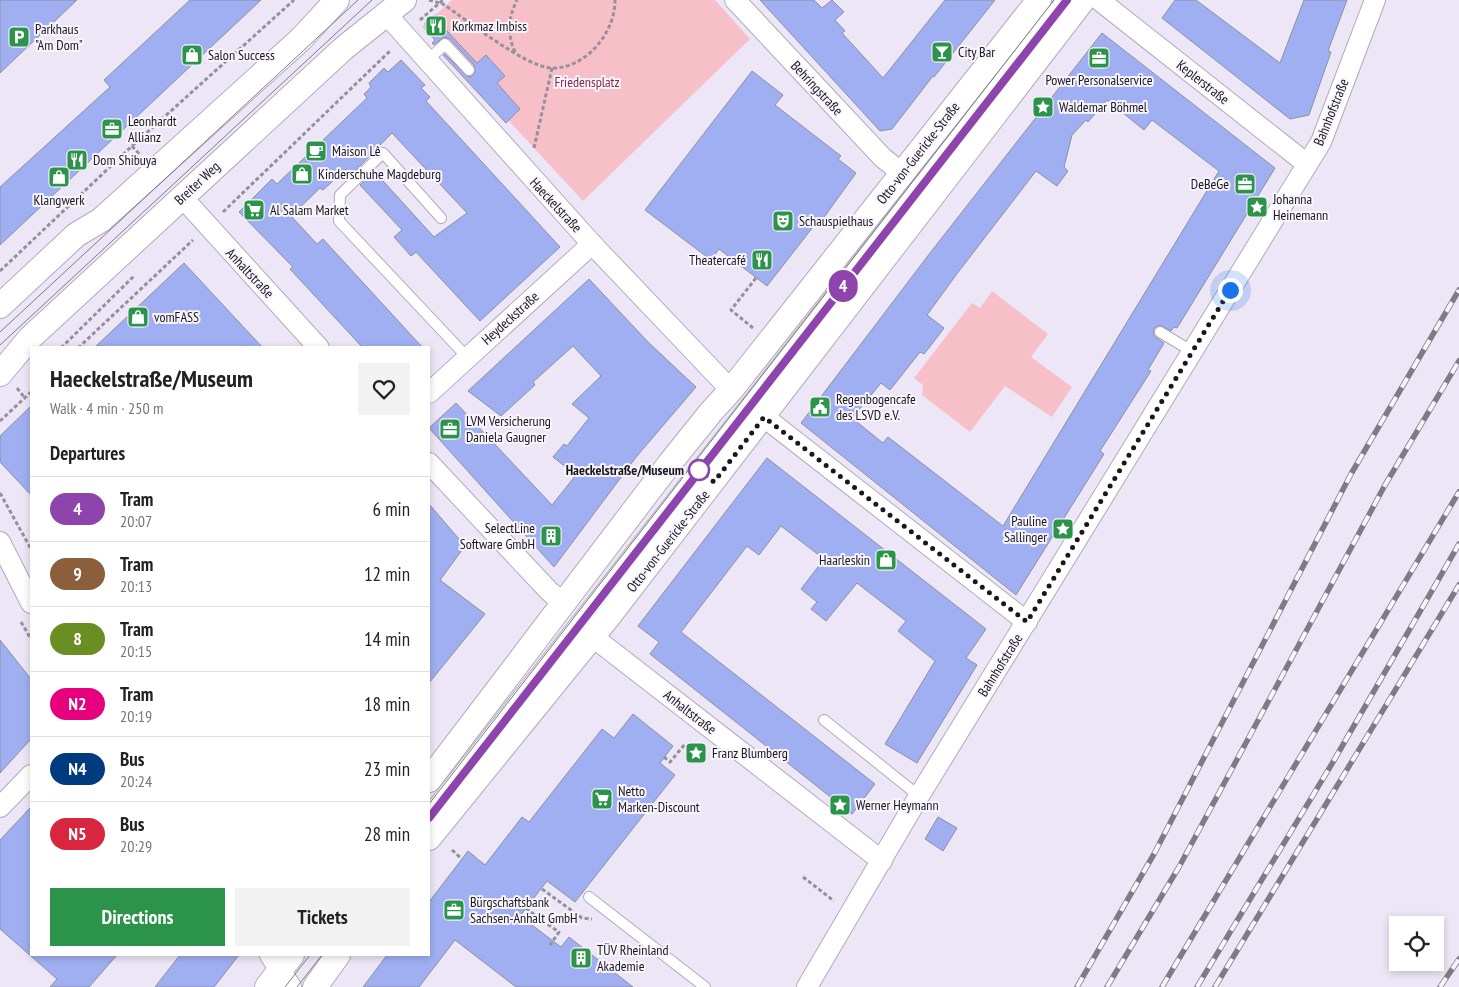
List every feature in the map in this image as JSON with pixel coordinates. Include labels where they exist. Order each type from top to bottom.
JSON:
[{"type":"street","points":[[0,306],[76,235],[101,220],[301,39],[337,0]]},
{"type":"street","name":"Behringstraße","points":[[735,0],[883,158],[902,173]]},
{"type":"street","name":"Otto-von-Guericke-Straße","points":[[430,779],[705,419],[731,390],[1040,0]]},
{"type":"street","name":"Otto-von-Guericke-Straße","points":[[430,837],[593,637],[1083,0]]},
{"type":"street","name":"Keplerstraße","points":[[1100,0],[1307,164]]},
{"type":"street","name":"Bahnhofstraße","points":[[807,987],[919,796],[1321,142],[1375,0]]},
{"type":"street","name":"Haeckelstraße","points":[[395,7],[404,34],[427,61],[592,244],[731,390]]},
{"type":"street","name":"Breiter Weg","points":[[6,379],[30,338],[344,48],[395,7]]},
{"type":"street","name":"Anhaltstraße","points":[[182,197],[317,346]]},
{"type":"street","name":"Heydeckstraße","points":[[430,392],[592,244]]},
{"type":"street","points":[[764,417],[1027,622]]},
{"type":"street","points":[[430,464],[549,591],[563,603]]},
{"type":"street","points":[[0,542],[30,601]]},
{"type":"street","name":"Anhaltstraße","points":[[593,637],[882,861]]},
{"type":"street","points":[[0,807],[30,776]]},
{"type":"street","points":[[314,987],[337,956]]},
{"type":"lane","points":[[430,809],[1060,0]]},
{"type":"lane","points":[[427,61],[445,44],[469,70]]},
{"type":"lane","points":[[441,218],[383,153],[340,195],[339,221],[467,357]]},
{"type":"lane","points":[[1160,332],[1192,352]]},
{"type":"lane","points":[[824,720],[919,796]]},
{"type":"lane","points":[[589,897],[705,987]]},
{"type":"lane","points":[[280,971],[301,956]]},
{"type":"lane","points":[[310,987],[324,956]]},
{"type":"path","points":[[0,271],[132,146],[294,0]]},
{"type":"path","points":[[429,0],[442,2],[532,62],[552,68],[573,64],[583,59],[599,44],[610,25],[615,0]]},
{"type":"path","points":[[516,52],[511,42],[509,26],[517,0]]},
{"type":"path","points":[[222,212],[381,62],[404,34],[442,2]]},
{"type":"path","points":[[528,174],[552,68]]},
{"type":"path","points":[[80,346],[199,234]]},
{"type":"path","points":[[754,328],[731,310],[756,278]]},
{"type":"path","points":[[6,379],[25,398]]},
{"type":"path","points":[[0,421],[30,393]]},
{"type":"path","points":[[0,493],[30,547]]},
{"type":"path","points":[[664,757],[670,762],[685,744]]},
{"type":"path","points":[[452,850],[462,859]]},
{"type":"path","points":[[803,876],[850,913]]},
{"type":"path","points":[[526,908],[559,932],[550,945]]},
{"type":"path","points":[[531,924],[537,917]]},
{"type":"green space","name":"Friedensplatz","points":[[452,0],[715,0],[750,39],[583,201],[422,27]]},
{"type":"green space","points":[[992,291],[1048,334],[1031,357],[1072,387],[1052,417],[1005,386],[970,432],[922,395],[923,385],[914,378],[972,303],[980,308]]},
{"type":"building","name":"Parkhaus \"Am Dom\"","points":[[0,0],[77,0],[0,73]]},
{"type":"building","points":[[190,0],[261,0],[0,245],[0,187],[110,87],[104,80]]},
{"type":"building","points":[[760,0],[814,0],[822,8],[832,0],[844,12],[835,20],[845,31],[842,33],[883,78],[945,0],[995,0],[892,129],[880,131]]},
{"type":"building","points":[[1175,0],[1196,0],[1280,63],[1304,0],[1347,0],[1328,51],[1331,52],[1309,115],[1290,119],[1162,18]]},
{"type":"building","points":[[436,15],[443,18],[446,30],[477,63],[486,55],[505,76],[497,83],[520,109],[506,123],[443,55],[445,54],[467,76],[471,77],[475,72],[474,65],[450,39],[444,37],[434,45],[432,43],[435,40],[426,30],[425,23],[428,18]]},
{"type":"building","points":[[1102,33],[1275,168],[1177,328],[1174,327],[1171,331],[1160,325],[1154,328],[1154,336],[1164,343],[1148,370],[1151,371],[1100,451],[1104,454],[1016,595],[801,423],[930,253]],"holes":[[[1107,100],[1144,130],[1152,120],[1219,171],[1003,526],[888,437],[883,443],[852,418],[881,383],[890,390],[920,352],[924,354],[944,328],[927,315],[1036,171],[1057,186],[1068,171],[1064,167],[1072,135],[1086,120],[1088,122]]]},
{"type":"building","points":[[401,60],[425,85],[421,88],[430,97],[426,101],[560,247],[480,321],[416,252],[411,256],[394,237],[402,230],[360,185],[374,171],[434,237],[467,213],[392,133],[351,175],[346,169],[323,190],[320,188],[291,216],[317,244],[323,239],[421,346],[361,346],[290,269],[293,267],[239,212],[272,179],[277,184],[367,98],[364,94],[371,87],[369,83],[384,68],[388,72]]},
{"type":"building","points":[[752,71],[783,95],[775,105],[841,156],[838,159],[856,173],[822,220],[820,218],[767,286],[719,249],[711,260],[645,210]]},
{"type":"building","points":[[184,263],[261,346],[96,346]]},
{"type":"building","points":[[589,279],[648,342],[696,387],[637,456],[554,567],[430,427],[456,403],[552,505],[576,475],[553,457],[564,444],[567,446],[589,418],[572,404],[601,376],[573,346],[533,382],[535,385],[501,416],[468,391]]},
{"type":"building","points":[[30,407],[30,494],[0,462],[0,436]]},
{"type":"building","points":[[767,458],[986,629],[966,658],[977,665],[917,763],[885,744],[935,661],[898,631],[906,621],[857,583],[826,621],[811,609],[817,602],[801,589],[824,559],[781,526],[759,555],[747,546],[681,632],[875,784],[852,814],[650,654],[659,642],[638,626]]},
{"type":"building","points":[[430,505],[465,546],[440,580],[485,614],[430,682]]},
{"type":"building","points":[[0,640],[30,678],[30,740],[0,773]]},
{"type":"building","points":[[633,714],[673,746],[660,763],[675,775],[575,902],[547,881],[520,916],[561,947],[569,937],[633,987],[516,987],[455,940],[419,987],[363,987],[386,956],[430,956],[430,901],[468,851],[485,865],[522,817],[529,822],[602,729],[614,738]]},
{"type":"building","points":[[30,808],[30,955],[0,929],[0,840]]},
{"type":"building","points":[[938,817],[957,828],[943,851],[925,839]]},
{"type":"building","points":[[31,956],[116,956],[89,987],[50,987],[57,979]]},
{"type":"building","points":[[179,956],[238,956],[214,987],[155,987]]},
{"type":"tram line","points":[[0,332],[358,0]]},
{"type":"tram line","points":[[0,345],[372,0]]},
{"type":"tram line","points":[[430,803],[1054,0]]},
{"type":"tram line","points":[[430,817],[1067,0]]},
{"type":"tram line","name":"4","points":[[430,817],[1067,0]]},
{"type":"tram line","points":[[285,987],[309,956]]},
{"type":"tram line","points":[[297,987],[321,956]]},
{"type":"railway","points":[[1077,987],[1154,854],[1351,474],[1459,290]]},
{"type":"railway","points":[[1107,987],[1179,867],[1385,485],[1459,361]]},
{"type":"railway","points":[[1162,987],[1459,492]]},
{"type":"railway","points":[[1197,987],[1333,762],[1459,544]]},
{"type":"railway","points":[[1215,987],[1459,585]]},
{"type":"railway","points":[[1440,987],[1459,959]]},
{"type":"place","name":"Korkmaz Imbiss","points":[[436,26]]},
{"type":"place","name":"Parkhaus \"Am Dom\"","points":[[19,37]]},
{"type":"place","name":"City Bar","points":[[942,52]]},
{"type":"place","name":"Salon Success","points":[[192,55]]},
{"type":"place","name":"Power Personalservice","points":[[1099,58]]},
{"type":"place","name":"Waldemar Böhmel","points":[[1043,107]]},
{"type":"place","name":"Leonhardt Allianz","points":[[112,129]]},
{"type":"place","name":"Maison Lê","points":[[316,151]]},
{"type":"place","name":"Dom Shibuya","points":[[77,160]]},
{"type":"place","name":"Kinderschuhe Magdeburg","points":[[302,174]]},
{"type":"place","name":"Klangwerk","points":[[59,177]]},
{"type":"place","name":"DeBeGe","points":[[1245,184]]},
{"type":"place","name":"Johanna Heinemann","points":[[1257,207]]},
{"type":"place","name":"Al Salam Market","points":[[254,210]]},
{"type":"place","name":"Schauspielhaus","points":[[783,221]]},
{"type":"place","name":"Theatercafé","points":[[762,260]]},
{"type":"place","name":"vomFASS","points":[[138,317]]},
{"type":"place","name":"Regenbogencafe des LSVD e.V.","points":[[820,407]]},
{"type":"place","name":"LVM Versicherung Daniela Gaugner","points":[[450,429]]},
{"type":"place","name":"Haeckelstraße/Museum","points":[[699,470]]},
{"type":"place","name":"Pauline Sallinger","points":[[1063,529]]},
{"type":"place","name":"SelectLine Software GmbH","points":[[551,536]]},
{"type":"place","name":"Haarleskin","points":[[886,560]]},
{"type":"place","name":"Franz Blumberg","points":[[696,753]]},
{"type":"place","name":"Netto Marken-Discount","points":[[602,799]]},
{"type":"place","name":"Werner Heymann","points":[[840,805]]},
{"type":"place","name":"Bürgschaftsbank Sachsen-Anhalt GmbH","points":[[454,910]]},
{"type":"place","name":"TÜV Rheinland Akademie","points":[[581,958]]},
{"type":"route","points":[[699,470],[714,482],[764,417],[1027,622],[1230,290]]}]
